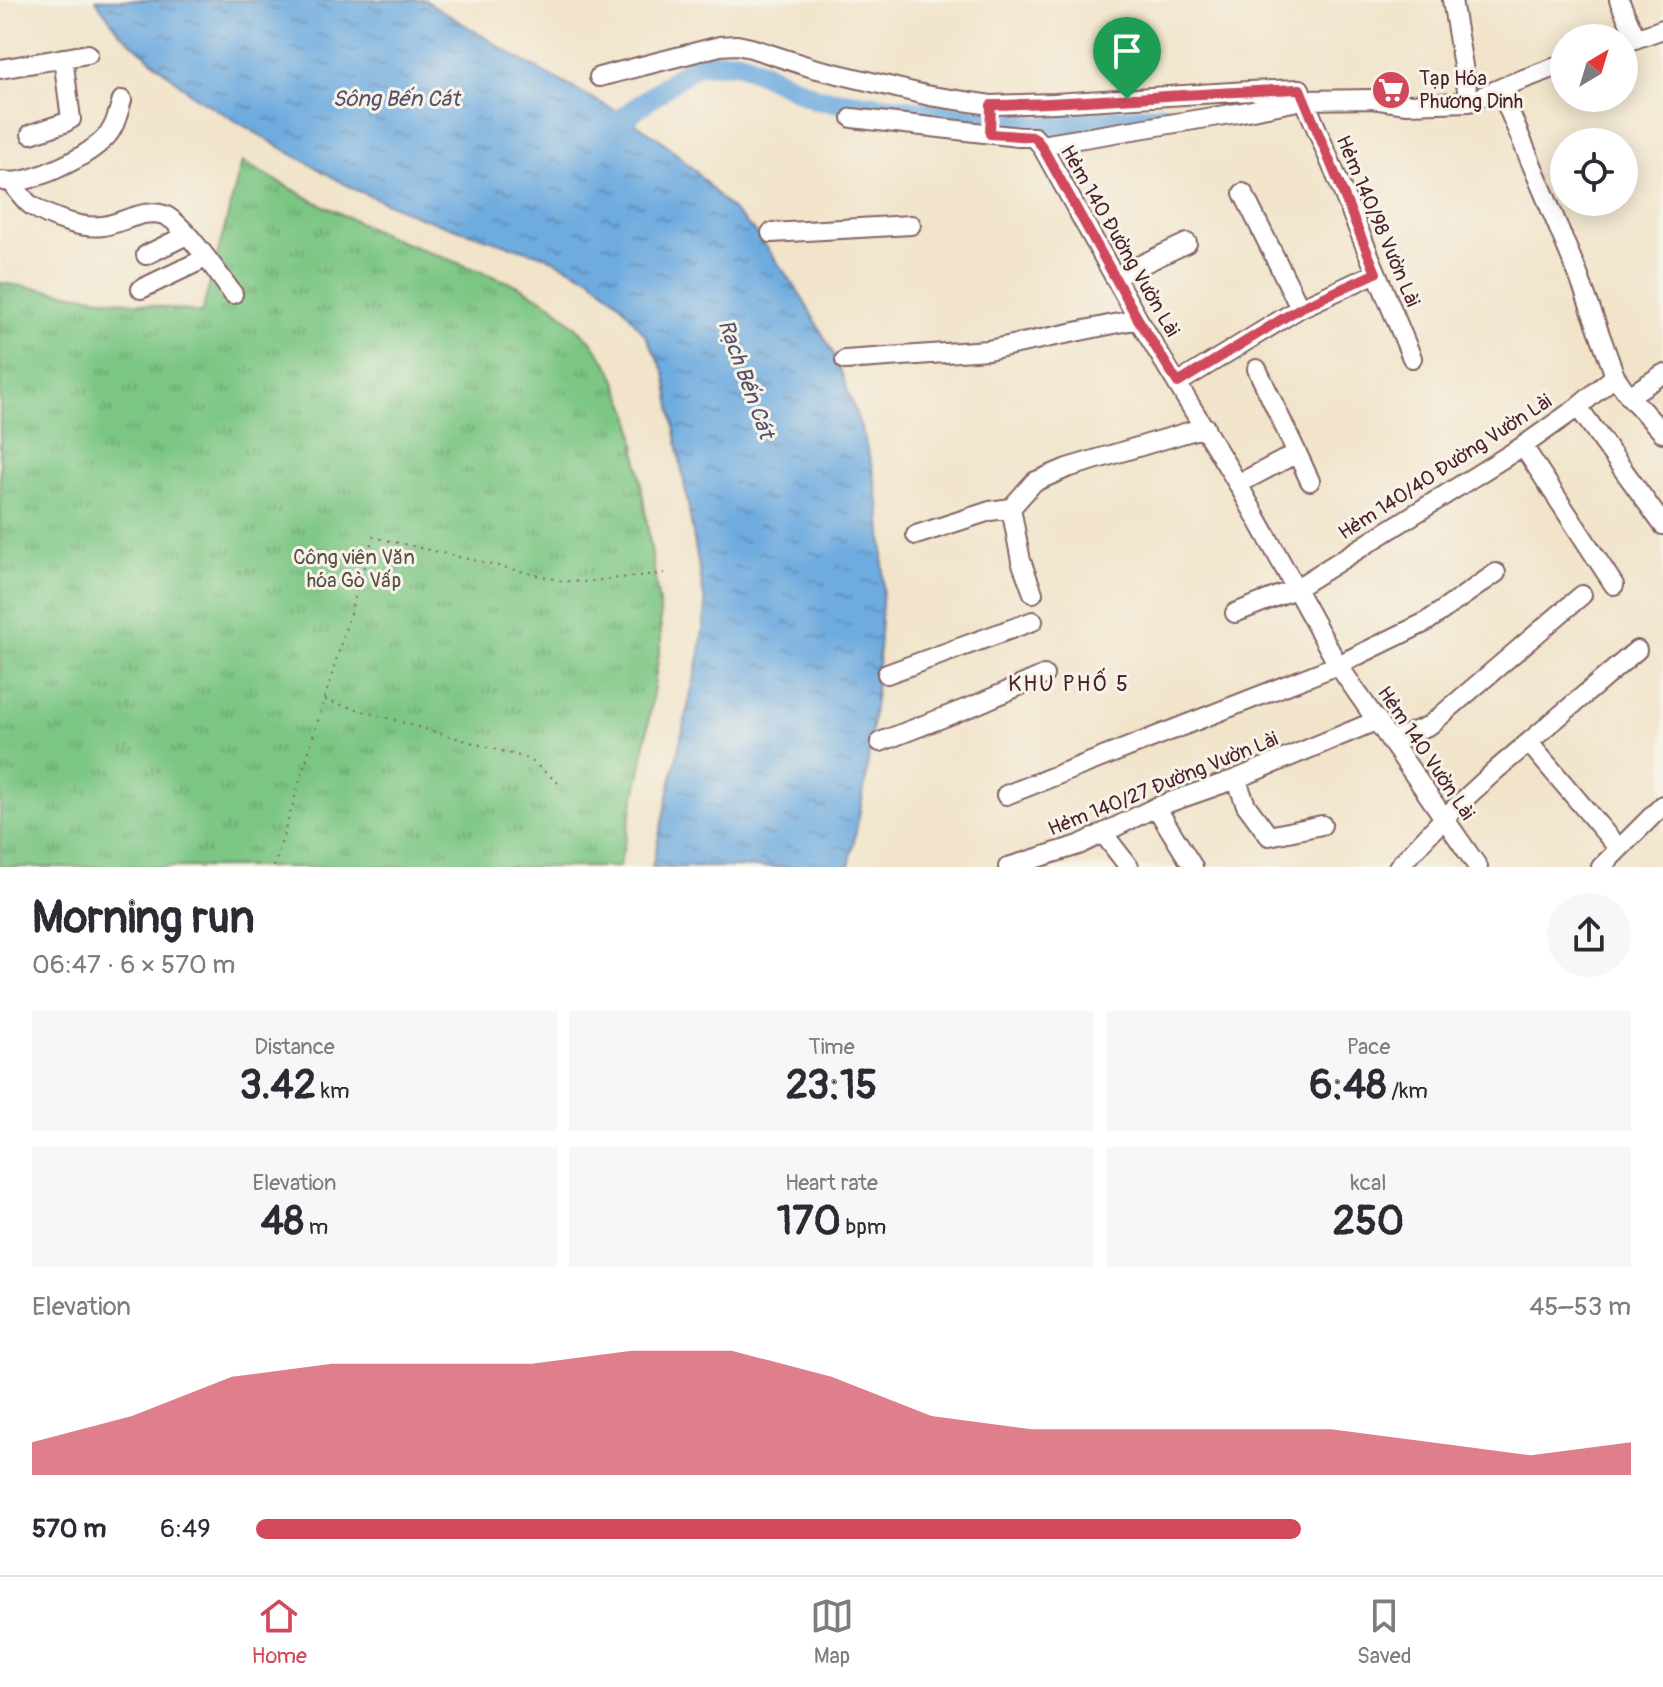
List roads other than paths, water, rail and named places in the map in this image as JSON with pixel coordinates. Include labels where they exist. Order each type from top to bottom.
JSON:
[{"type":"street","points":[[1452,0],[1469,102]]},
{"type":"street","points":[[1619,0],[1626,24]]},
{"type":"street","points":[[1638,37],[1663,29]]},
{"type":"street","points":[[599,77],[720,46],[737,45],[813,68],[991,107],[1300,89],[1303,100],[1372,99],[1407,104],[1469,102],[1550,69]]},
{"type":"street","points":[[0,69],[88,54]]},
{"type":"street","points":[[31,134],[71,119],[63,58]]},
{"type":"street","points":[[1500,89],[1578,274],[1615,376],[1663,433]]},
{"type":"street","points":[[6,182],[60,168],[86,154],[106,137],[116,120],[122,100]]},
{"type":"street","name":"Hẻm 140 Đường Vườn Lài","points":[[1295,589],[1238,484],[1138,319],[1041,145],[1303,100]]},
{"type":"street","name":"Hẻm 140/98 Vườn Lài","points":[[1303,100],[1412,358]]},
{"type":"street","points":[[990,131],[991,107]]},
{"type":"street","points":[[852,118],[1034,137],[1041,145]]},
{"type":"street","points":[[6,182],[30,205],[57,218],[81,224],[102,226],[152,212],[167,215],[187,235],[233,294]]},
{"type":"street","points":[[1243,193],[1300,308]]},
{"type":"street","points":[[771,233],[911,225]]},
{"type":"street","points":[[146,255],[187,235]]},
{"type":"street","points":[[1115,277],[1187,243]]},
{"type":"street","points":[[141,289],[206,258]]},
{"type":"street","points":[[1178,383],[1300,308],[1376,273]]},
{"type":"street","points":[[845,360],[988,350],[1138,319]]},
{"type":"street","points":[[1257,369],[1310,481]]},
{"type":"street","points":[[1629,396],[1663,374]]},
{"type":"street","name":"Hẻm 140/40 Đường Vườn Lài","points":[[1235,613],[1295,589],[1523,446],[1615,376]]},
{"type":"street","points":[[1578,407],[1663,525]]},
{"type":"street","points":[[916,535],[990,511],[1011,508],[1030,485],[1067,468],[1205,427]]},
{"type":"street","points":[[1523,446],[1614,585]]},
{"type":"street","points":[[1238,484],[1297,453]]},
{"type":"street","points":[[1011,508],[1021,561],[1033,593]]},
{"type":"street","points":[[1006,795],[1338,665],[1426,622],[1496,573]]},
{"type":"street","name":"Hẻm 140 Vườn Lài","points":[[1295,589],[1338,665],[1478,867]]},
{"type":"street","points":[[1392,741],[1430,725],[1582,595]]},
{"type":"street","points":[[887,674],[1033,621]]},
{"type":"street","points":[[1398,867],[1444,818],[1637,650]]},
{"type":"street","points":[[880,742],[1044,675]]},
{"type":"street","name":"Hẻm 140/27 Đường Vườn Lài","points":[[1008,867],[1079,845],[1156,807],[1236,779],[1378,720]]},
{"type":"street","points":[[1529,743],[1619,849]]},
{"type":"street","points":[[1236,779],[1246,805],[1269,836],[1322,825]]},
{"type":"street","points":[[1601,867],[1663,805]]},
{"type":"street","points":[[1156,807],[1193,867]]},
{"type":"street","points":[[1103,833],[1129,867]]},
{"type":"water","name":"Sông Bến Cát","points":[[96,0],[425,0],[521,60],[620,113],[661,140],[757,234],[800,294],[836,358],[860,425],[880,509],[883,587],[877,681],[866,780],[849,867],[652,867],[700,653],[706,608],[665,373],[647,338],[620,303],[591,278],[545,256],[419,217],[354,189],[290,153],[194,96],[119,32]]},
{"type":"waterway","points":[[603,133],[696,64],[739,62],[817,99],[1041,127],[1163,116]]},
{"type":"place","name":"Tạp Hóa Phương Dinh","points":[[1391,90]]},
{"type":"district","name":"KHU PHỐ 5","points":[[1069,684]]},
{"type":"water label","name":"Rạch Bến Cát","points":[[746,379]]},
{"type":"park label","name":"Công viên Văn hóa Gò Vấp","points":[[354,568]]}]
